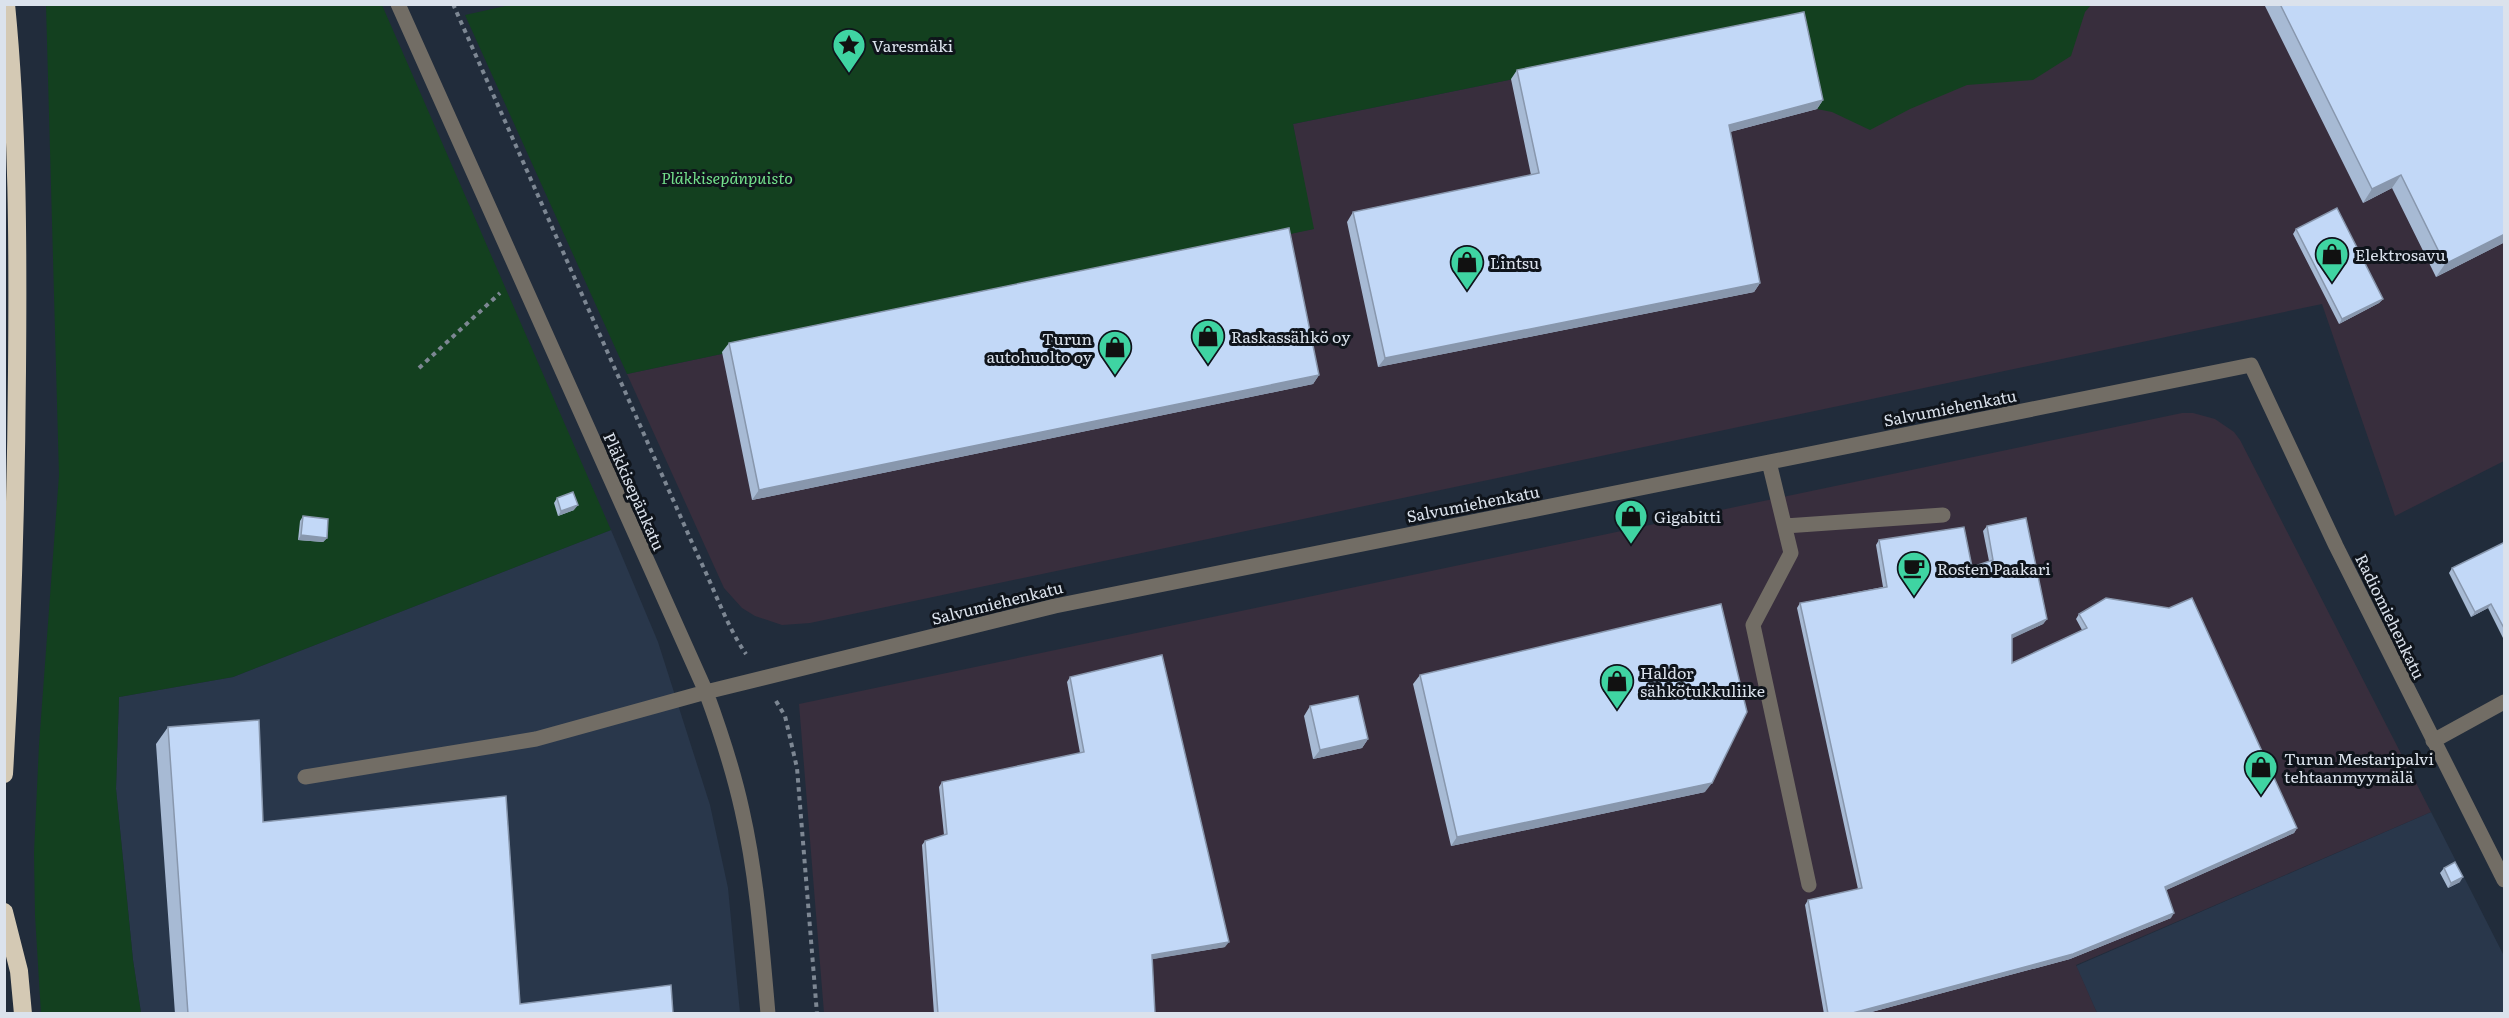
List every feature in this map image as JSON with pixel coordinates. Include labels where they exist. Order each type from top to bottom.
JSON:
[{"type":"highway","points":[[4,774],[16,525],[18,306],[14,80],[6,4]]},
{"type":"highway","points":[[4,912],[19,971],[22,1014]]},
{"type":"street","name":"Pläkkisepänkatu","points":[[398,4],[706,692],[723,738],[742,810],[754,875],[768,1014]]},
{"type":"street","name":"Salvumiehenkatu","points":[[305,777],[536,739],[706,692],[1055,606],[2251,365]]},
{"type":"street","name":"Radiomiehenkatu","points":[[2251,365],[2341,556],[2505,880]]},
{"type":"street","points":[[1768,462],[1791,552],[1753,625],[1809,885]]},
{"type":"street","points":[[1785,526],[1943,516]]},
{"type":"street","points":[[2433,741],[2505,702]]},
{"type":"path","points":[[453,4],[737,642]]},
{"type":"path","points":[[418,368],[505,288],[522,281]]},
{"type":"path","points":[[785,716],[796,768],[817,1014]]},
{"type":"shaded area","points":[[1794,5],[2504,5],[2504,461],[2395,516],[2322,304],[810,623],[782,625],[755,616],[742,608],[724,588],[627,374],[1313,229],[1293,124],[1798,21]]},
{"type":"shaded area","points":[[2182,413],[2193,413],[2215,419],[2234,432],[2240,440],[2431,812],[2076,965],[2097,1013],[824,1013],[799,704]]},
{"type":"shaded area","points":[[611,530],[658,642],[710,805],[728,888],[740,1013],[141,1013],[133,960],[116,789],[119,697],[233,677]]},
{"type":"shaded area","points":[[2431,812],[2504,956],[2504,1013],[2097,1013],[2076,966]]},
{"type":"green space","name":"Pläkkisepänpuisto","points":[[515,4],[2091,5],[2085,12],[2071,56],[2033,80],[1967,85],[1910,109],[1870,130],[1832,112],[1817,109],[1798,21],[1293,124],[1314,229],[627,374],[465,15]]},
{"type":"green space","points":[[46,5],[382,5],[611,530],[233,677],[119,697],[116,789],[133,960],[141,1013],[41,1014],[34,853],[39,745],[59,475]]},
{"type":"building","points":[[2280,4],[2505,4],[2505,234],[2445,264],[2401,175],[2372,189]]},
{"type":"building","points":[[1804,12],[1823,100],[1729,125],[1760,283],[1385,358],[1353,212],[1539,173],[1517,70]]},
{"type":"building","points":[[2337,208],[2383,299],[2342,319],[2296,229]]},
{"type":"building","points":[[1289,228],[1319,375],[759,490],[729,343]]},
{"type":"building","points":[[573,492],[578,505],[561,511],[557,498]]},
{"type":"building","points":[[303,516],[328,519],[327,538],[301,535]]},
{"type":"building","points":[[2026,518],[2047,619],[2012,635],[2012,663],[2087,628],[2079,614],[2106,598],[2169,608],[2192,598],[2297,828],[2165,887],[2174,913],[2073,954],[1849,1014],[1828,1014],[1808,900],[1862,888],[1800,603],[1887,587],[1879,540],[1964,527],[1972,567],[1993,560],[1987,526]]},
{"type":"building","points":[[2505,542],[2505,630],[2491,604],[2475,612],[2452,568]]},
{"type":"building","points":[[1721,604],[1747,712],[1712,783],[1457,837],[1420,675]]},
{"type":"building","points":[[1162,655],[1229,942],[1152,955],[1155,1014],[938,1014],[925,841],[947,834],[942,782],[1084,752],[1070,677]]},
{"type":"building","points":[[1358,696],[1368,739],[1320,750],[1310,706]]},
{"type":"building","points":[[259,720],[263,822],[506,796],[520,1004],[671,985],[673,1014],[188,1014],[168,727]]},
{"type":"building","points":[[2455,862],[2463,877],[2451,883],[2444,868]]},
{"type":"place","name":"Varesmäki","points":[[849,74]]},
{"type":"place","name":"Elektrosavu","points":[[2332,283]]},
{"type":"place","name":"Lintsu","points":[[1467,291]]},
{"type":"place","name":"Raskassähkö oy","points":[[1208,365]]},
{"type":"place","name":"Turun autohuolto oy","points":[[1115,376]]},
{"type":"place","name":"Gigabitti","points":[[1631,545]]},
{"type":"place","name":"Rosten Paakari","points":[[1914,597]]},
{"type":"place","name":"Haldor sähkötukkuliike","points":[[1617,710]]},
{"type":"place","name":"Turun Mestaripalvi tehtaanmyymälä","points":[[2261,796]]}]
